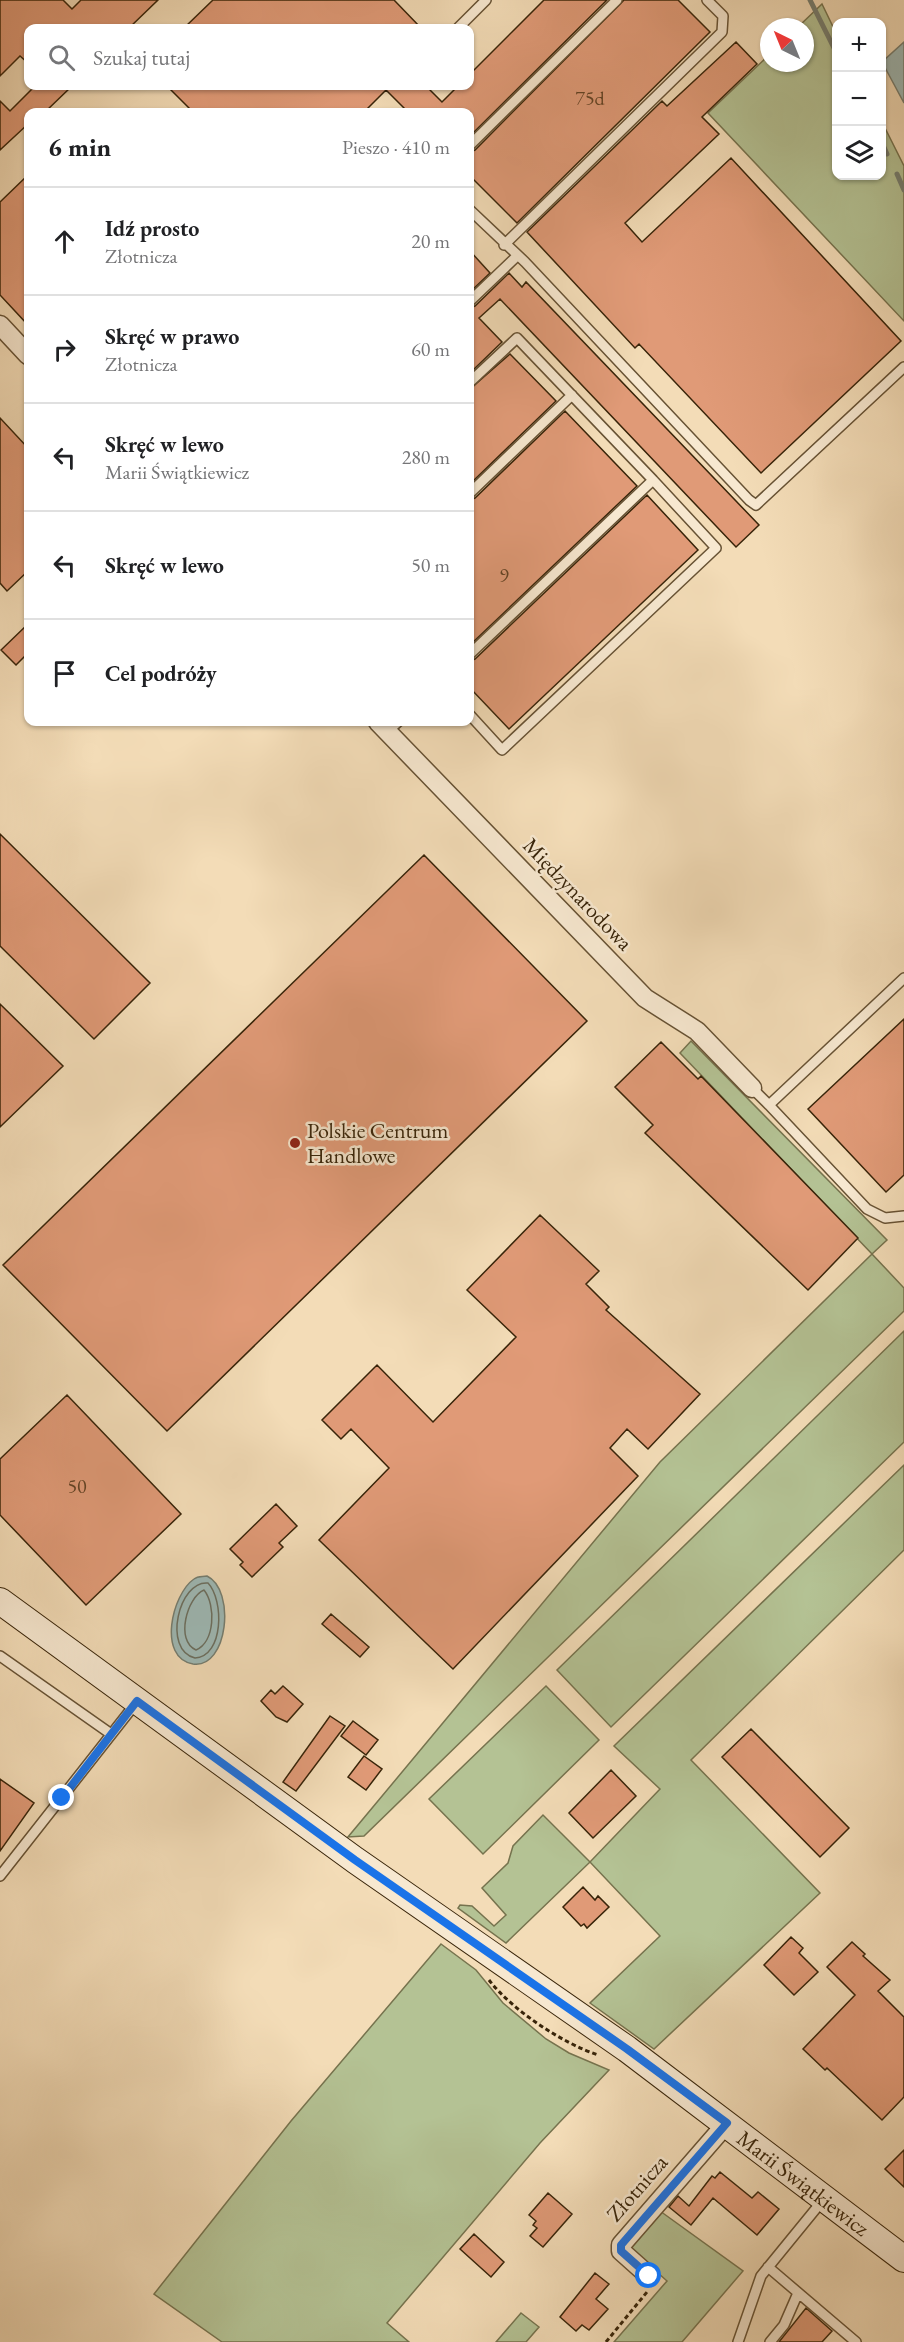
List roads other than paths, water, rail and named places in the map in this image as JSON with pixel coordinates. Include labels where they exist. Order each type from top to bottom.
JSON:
[{"type":"street","points":[[0,325],[24,351]]},
{"type":"street","name":"Międzynarodowa","points":[[389,726],[645,998],[697,1031],[752,1088]]},
{"type":"street","name":"Marii Świątkiewicz","points":[[0,1601],[355,1860],[617,2042],[904,2259]]},
{"type":"street","name":"Złotnicza","points":[[649,2276],[621,2251],[621,2245],[727,2123]]},
{"type":"lane","points":[[462,24],[486,0]]},
{"type":"lane","points":[[474,141],[616,0]]},
{"type":"lane","points":[[504,245],[722,32],[723,16],[707,0]]},
{"type":"lane","points":[[474,214],[756,505],[904,367]]},
{"type":"lane","points":[[474,297],[517,256]]},
{"type":"lane","points":[[474,378],[517,338],[716,548],[502,750],[474,719]]},
{"type":"lane","points":[[474,489],[572,395]]},
{"type":"lane","points":[[474,650],[653,480]]},
{"type":"lane","points":[[769,1105],[904,978]]},
{"type":"lane","points":[[752,1088],[867,1209],[885,1218],[904,1216]]},
{"type":"lane","points":[[0,1656],[111,1734]]},
{"type":"lane","points":[[0,1876],[137,1701]]},
{"type":"lane","points":[[738,2342],[754,2289],[768,2267],[824,2198]]},
{"type":"lane","points":[[768,2267],[856,2342]]},
{"type":"lane","points":[[770,2342],[784,2325],[798,2293]]},
{"type":"water","points":[[904,42],[904,103],[886,69],[886,58]]},
{"type":"water","points":[[207,1576],[216,1584],[222,1596],[225,1611],[224,1627],[214,1654],[205,1662],[193,1664],[182,1659],[175,1650],[172,1625],[175,1611],[186,1587],[196,1578]]},
{"type":"waterway","points":[[810,0],[832,44]]},
{"type":"waterway","points":[[897,174],[904,190]]},
{"type":"place","name":"Polskie Centrum Handlowe","points":[[295,1143]]}]
